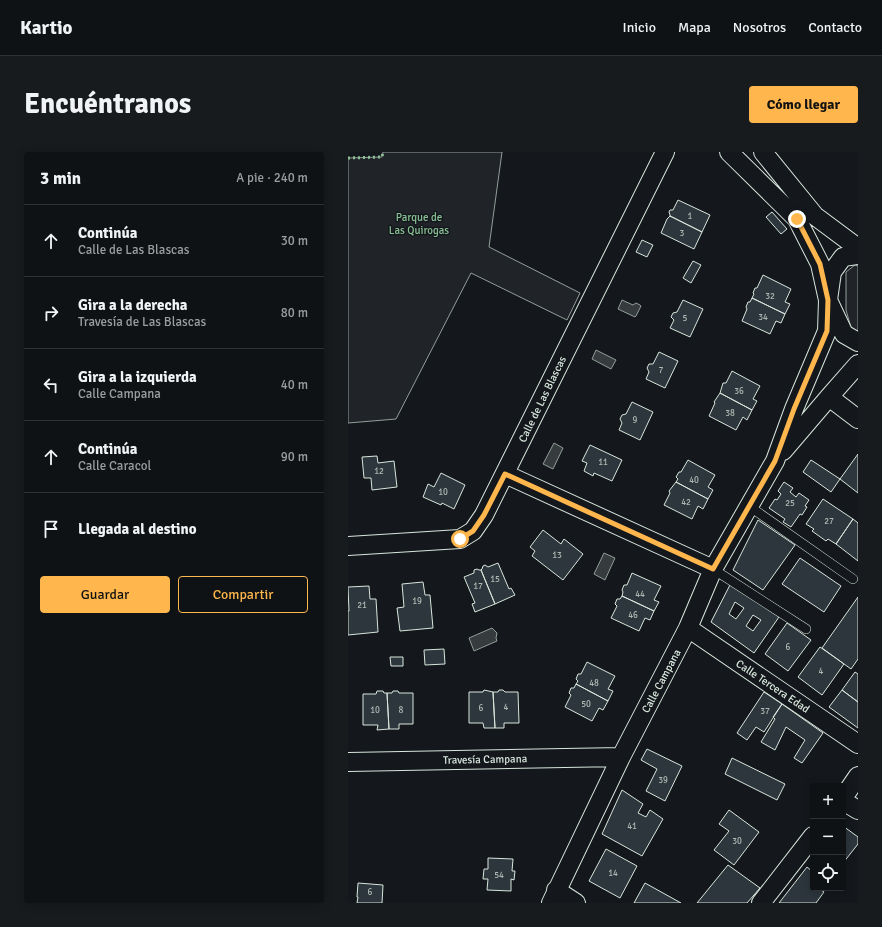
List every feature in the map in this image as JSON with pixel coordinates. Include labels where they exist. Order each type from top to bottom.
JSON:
[{"type":"street","name":"Calle de Las Blascas","points":[[348,546],[460,539],[473,531],[480,521],[505,474],[665,152]]},
{"type":"street","points":[[729,152],[797,219],[820,264],[828,300],[844,334],[858,342]]},
{"type":"street","points":[[763,152],[815,216],[858,248]]},
{"type":"street","points":[[775,461],[794,409],[827,331],[828,300],[832,272],[843,257],[858,255]]},
{"type":"street","points":[[775,461],[828,397],[858,364]]},
{"type":"street","points":[[828,397],[858,419]]},
{"type":"street","name":"Calle Campana","points":[[554,897],[621,757],[688,628],[713,569],[775,461]]},
{"type":"street","points":[[505,474],[713,569]]},
{"type":"street","name":"Calle Tercera Edad","points":[[688,628],[858,744]]},
{"type":"street","name":"Travesía Campana","points":[[348,762],[621,757]]},
{"type":"street","points":[[846,794],[858,776]]},
{"type":"street","points":[[846,803],[858,810]]},
{"type":"street","points":[[761,903],[810,840]]},
{"type":"street","points":[[554,897],[576,903]]},
{"type":"lane","points":[[749,506],[853,578]]},
{"type":"lane","points":[[713,569],[806,629]]},
{"type":"green space","name":"Parque de Las Quirogas","points":[[383,152],[502,152],[489,247],[580,293],[567,320],[471,273],[396,419],[348,423],[348,158],[382,157]]},
{"type":"green space","points":[[855,265],[858,266],[858,333],[852,331],[846,310],[846,272]]},
{"type":"shaded area","points":[[622,300],[633,305],[636,303],[641,306],[635,317],[618,309]]},
{"type":"shaded area","points":[[596,350],[616,360],[611,369],[592,359]]},
{"type":"shaded area","points":[[554,443],[563,448],[553,469],[543,464]]},
{"type":"shaded area","points":[[604,553],[615,558],[605,580],[594,574]]},
{"type":"shaded area","points":[[492,628],[497,633],[497,641],[474,651],[469,638]]},
{"type":"building","points":[[678,200],[710,215],[702,232],[670,216],[670,210],[673,210]]},
{"type":"building","points":[[772,212],[787,229],[781,234],[766,217]]},
{"type":"building","points":[[670,216],[702,232],[694,249],[661,233],[667,219]]},
{"type":"building","points":[[642,240],[653,245],[647,257],[636,252]]},
{"type":"building","points":[[693,261],[701,265],[691,283],[683,278]]},
{"type":"building","points":[[763,275],[791,289],[785,302],[790,304],[785,314],[752,298],[755,288],[757,288]]},
{"type":"building","points":[[752,298],[785,314],[781,323],[776,321],[770,334],[742,321],[748,302],[750,302]]},
{"type":"building","points":[[683,300],[703,309],[690,337],[670,328],[674,320],[671,317],[673,313],[677,312]]},
{"type":"building","points":[[659,352],[678,361],[665,388],[646,379],[649,372],[647,368],[649,364],[653,364]]},
{"type":"building","points":[[732,371],[760,386],[753,399],[757,401],[752,410],[720,393],[723,383],[726,383]]},
{"type":"building","points":[[720,393],[752,410],[747,420],[743,417],[736,430],[709,416],[715,403],[714,402]]},
{"type":"building","points":[[632,402],[653,412],[640,440],[619,430],[622,423],[620,419],[622,415],[626,414]]},
{"type":"building","points":[[590,445],[622,460],[612,481],[594,473],[593,476],[584,471],[587,463],[582,461]]},
{"type":"building","points":[[858,454],[858,493],[840,479]]},
{"type":"building","points":[[377,456],[378,463],[394,461],[397,487],[372,490],[371,478],[364,478],[362,457]]},
{"type":"building","points":[[688,460],[715,475],[708,487],[713,490],[708,499],[676,482],[678,479],[676,477],[679,472],[681,472]]},
{"type":"building","points":[[811,460],[840,479],[831,492],[803,472]]},
{"type":"building","points":[[441,473],[465,485],[454,509],[442,503],[441,505],[423,497],[428,484],[434,487]]},
{"type":"building","points":[[676,482],[708,499],[703,509],[698,506],[692,519],[664,505],[670,493],[669,491]]},
{"type":"building","points":[[784,482],[793,488],[790,492],[796,497],[799,493],[809,500],[802,515],[800,514],[791,527],[783,522],[785,519],[769,508],[775,499],[777,500],[781,494],[778,491]]},
{"type":"building","points":[[823,499],[853,519],[836,544],[828,539],[826,541],[812,531],[814,529],[806,524]]},
{"type":"building","points":[[853,519],[858,523],[858,561],[836,544]]},
{"type":"building","points":[[758,520],[795,545],[763,590],[733,570]]},
{"type":"building","points":[[543,530],[561,544],[564,539],[583,554],[563,580],[532,556],[535,551],[530,547]]},
{"type":"building","points":[[800,558],[841,586],[824,612],[782,584]]},
{"type":"building","points":[[498,563],[509,589],[511,588],[515,595],[495,604],[481,570],[485,565],[488,567]]},
{"type":"building","points":[[474,570],[481,570],[495,604],[475,612],[472,604],[475,603],[464,577],[474,573]]},
{"type":"building","points":[[632,573],[661,586],[654,600],[659,602],[654,611],[622,596],[624,585],[627,585]]},
{"type":"building","points":[[423,582],[425,595],[430,595],[433,628],[400,631],[397,608],[404,607],[402,584]]},
{"type":"building","points":[[731,583],[779,617],[754,653],[711,622]],"holes":[[[735,602],[744,608],[736,619],[729,614]],[[753,615],[761,620],[753,631],[746,626]]]},
{"type":"building","points":[[369,586],[370,599],[376,599],[378,632],[348,635],[348,587]]},
{"type":"building","points":[[622,596],[654,611],[650,620],[645,618],[639,631],[611,618],[617,606],[615,604],[617,599],[620,599]]},
{"type":"building","points":[[858,597],[858,659],[851,669],[822,648]]},
{"type":"building","points":[[787,623],[811,640],[788,671],[765,654]]},
{"type":"building","points":[[820,647],[844,664],[822,695],[798,677]]},
{"type":"building","points":[[444,649],[445,664],[425,665],[424,650]]},
{"type":"building","points":[[390,657],[403,657],[403,666],[391,666]]},
{"type":"building","points":[[587,662],[615,676],[608,689],[613,691],[608,701],[576,684],[578,681],[576,679],[578,674],[581,674]]},
{"type":"building","points":[[855,672],[858,674],[858,702],[842,690]]},
{"type":"building","points":[[576,684],[608,701],[603,710],[599,708],[592,721],[565,707],[571,695],[569,693],[571,688],[574,688]]},
{"type":"building","points":[[484,690],[493,692],[495,728],[484,728],[483,723],[469,723],[469,692],[483,692]]},
{"type":"building","points":[[499,690],[503,690],[505,692],[518,692],[519,723],[504,723],[504,728],[495,728],[493,692],[498,692]]},
{"type":"building","points":[[842,690],[858,702],[858,728],[829,707]]},
{"type":"building","points":[[377,691],[387,693],[389,729],[377,730],[378,725],[363,725],[363,694],[376,694]]},
{"type":"building","points":[[393,691],[398,691],[399,693],[413,693],[413,724],[399,724],[399,729],[389,729],[387,693],[392,693]]},
{"type":"building","points":[[764,692],[782,704],[764,732],[756,727],[747,740],[737,733]]},
{"type":"building","points":[[782,704],[823,733],[802,763],[794,758],[805,740],[786,727],[775,750],[761,742],[775,719],[773,717]]},
{"type":"building","points":[[647,749],[682,766],[665,801],[646,791],[657,769],[641,760]]},
{"type":"building","points":[[732,758],[785,784],[777,800],[725,774]]},
{"type":"building","points":[[622,790],[643,804],[638,813],[646,817],[650,810],[663,819],[642,856],[602,834]]},
{"type":"building","points":[[729,810],[759,832],[734,865],[714,850],[729,831],[719,824]]},
{"type":"building","points":[[846,828],[858,837],[858,844],[846,859]]},
{"type":"building","points":[[606,849],[637,866],[620,898],[589,881]]},
{"type":"building","points":[[488,858],[513,859],[512,871],[515,871],[514,880],[511,879],[511,891],[487,890],[488,879],[483,879],[484,869],[488,869]]},
{"type":"building","points":[[728,865],[760,888],[747,903],[697,903]]},
{"type":"building","points":[[807,867],[810,870],[810,891],[824,892],[816,903],[779,903]]},
{"type":"building","points":[[358,883],[383,885],[382,903],[357,903]]},
{"type":"building","points":[[645,883],[681,903],[634,903]]},
{"type":"hedge","points":[[348,158],[382,157],[383,152]]},
{"type":"route","points":[[460,539],[473,531],[484,515],[505,474],[713,569],[775,461],[794,409],[827,331],[828,300],[820,264],[797,219]]}]
